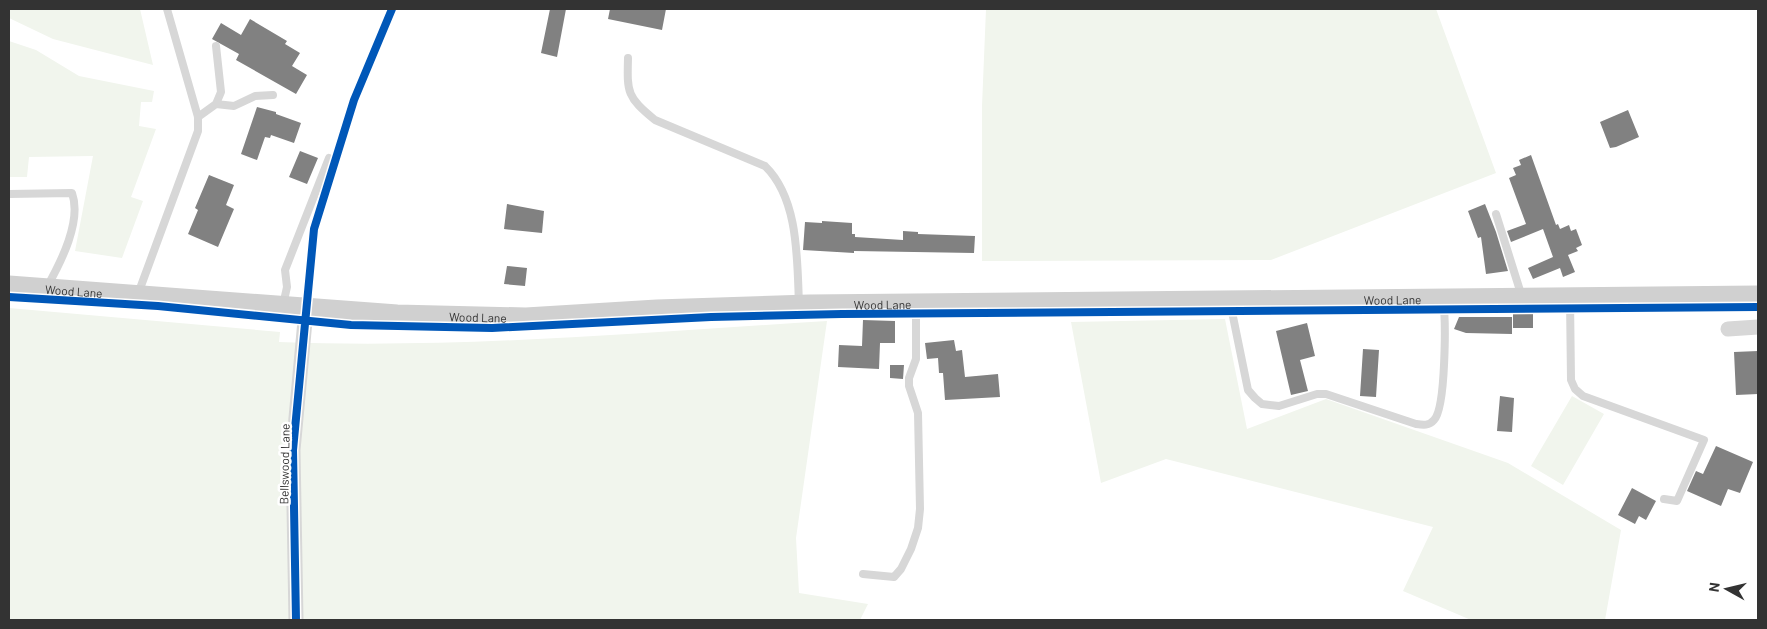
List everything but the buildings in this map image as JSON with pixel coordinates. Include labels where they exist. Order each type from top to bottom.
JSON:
[{"type":"street","name":"Wood Lane","points":[[9,286],[306,310],[397,315],[526,318],[657,310],[799,306],[1758,296]]},
{"type":"street","name":"Bellswood Lane","points":[[296,620],[293,450],[306,310]]},
{"type":"street","points":[[1728,329],[1758,327]]},
{"type":"lane","points":[[137,296],[198,131],[198,117],[167,9]]},
{"type":"lane","points":[[198,117],[216,104],[221,92],[216,46]]},
{"type":"lane","points":[[628,58],[627,89],[635,104],[643,111],[655,120],[765,166],[774,175],[783,193],[792,221],[798,267],[799,306]]},
{"type":"lane","points":[[216,104],[234,106],[255,96],[273,96]]},
{"type":"lane","points":[[282,307],[287,287],[285,270],[329,158]]},
{"type":"lane","points":[[9,194],[72,193],[76,205],[74,220],[57,269],[46,289]]},
{"type":"lane","points":[[1496,214],[1523,299]]},
{"type":"lane","points":[[1570,299],[1569,368],[1575,389],[1583,396],[1704,440],[1677,501],[1664,499]]},
{"type":"lane","points":[[1230,302],[1248,390],[1262,404],[1278,406],[1317,394],[1326,394],[1416,424],[1427,425],[1438,416],[1440,403],[1446,332],[1443,300]]},
{"type":"lane","points":[[864,574],[894,577],[902,568],[918,528],[918,413],[909,386],[909,378],[916,359],[916,304]]},
{"type":"shaded area","points":[[9,9],[140,9],[153,65],[53,39],[9,18]]},
{"type":"shaded area","points":[[986,9],[1436,9],[1496,173],[1271,260],[982,261],[982,106]]},
{"type":"shaded area","points":[[9,41],[36,50],[79,76],[154,91],[152,102],[141,102],[139,126],[156,129],[131,197],[143,201],[122,258],[75,251],[93,156],[29,157],[27,177],[9,177]]},
{"type":"shaded area","points":[[9,308],[280,332],[279,342],[347,344],[553,338],[827,321],[796,538],[799,593],[868,604],[860,620],[9,620]]},
{"type":"shaded area","points":[[1225,319],[1247,429],[1326,399],[1508,463],[1621,530],[1605,620],[1471,620],[1403,591],[1433,527],[1166,459],[1101,483],[1071,322]]},
{"type":"shaded area","points":[[1572,396],[1604,414],[1563,485],[1531,466]]},
{"type":"cycle path","points":[[296,620],[293,450],[314,229],[354,100],[392,9]]},
{"type":"cycle path","points":[[9,297],[158,306],[351,325],[492,328],[711,317],[842,314],[1758,307]]}]
